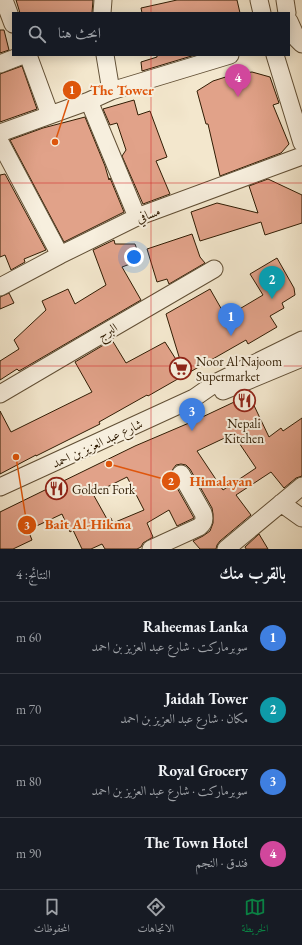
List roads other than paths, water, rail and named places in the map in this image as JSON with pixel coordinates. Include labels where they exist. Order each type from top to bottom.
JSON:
[{"type":"street","points":[[4,0],[12,22]]},
{"type":"street","points":[[102,12],[103,0]]},
{"type":"street","points":[[259,0],[262,12]]},
{"type":"street","points":[[284,0],[287,12]]},
{"type":"street","points":[[290,23],[297,39],[302,44]]},
{"type":"street","points":[[0,64],[20,56]]},
{"type":"street","points":[[28,56],[50,115]]},
{"type":"street","points":[[105,56],[112,91]]},
{"type":"street","points":[[0,133],[89,101],[112,91],[227,56]]},
{"type":"street","points":[[275,56],[297,107],[302,143]]},
{"type":"street","points":[[89,101],[137,217]]},
{"type":"street","points":[[0,142],[60,255]]},
{"type":"street","name":"مسافي","points":[[0,287],[137,217],[302,156]]},
{"type":"street","name":"البرج","points":[[0,394],[214,269]]},
{"type":"street","name":"شارع عبد العزيز بن احمد","points":[[0,487],[194,398],[217,382],[302,340]]},
{"type":"street","name":"شارع عبد العزيز بن احمد","points":[[194,398],[222,392],[302,358]]},
{"type":"street","points":[[151,549],[199,527],[203,522],[202,513],[181,474]]},
{"type":"street","points":[[226,549],[302,486]]},
{"type":"street","points":[[281,503],[302,518]]},
{"type":"place","name":"The Town Hotel","points":[[238,97]]},
{"type":"place","name":"The Tower","points":[[55,142]]},
{"type":"place","name":"Jaidah Tower","points":[[272,299]]},
{"type":"place","name":"Raheemas Lanka","points":[[231,336]]},
{"type":"place","name":"Noor Al Najoom Supermarket","points":[[180,368]]},
{"type":"place","name":"Nepali Kitchen","points":[[244,401]]},
{"type":"place","name":"Royal Grocery","points":[[192,431]]},
{"type":"place","name":"Bait Al-Hikma","points":[[16,457]]},
{"type":"place","name":"Himalayan","points":[[109,464]]},
{"type":"place","name":"Golden Fork","points":[[57,489]]}]
